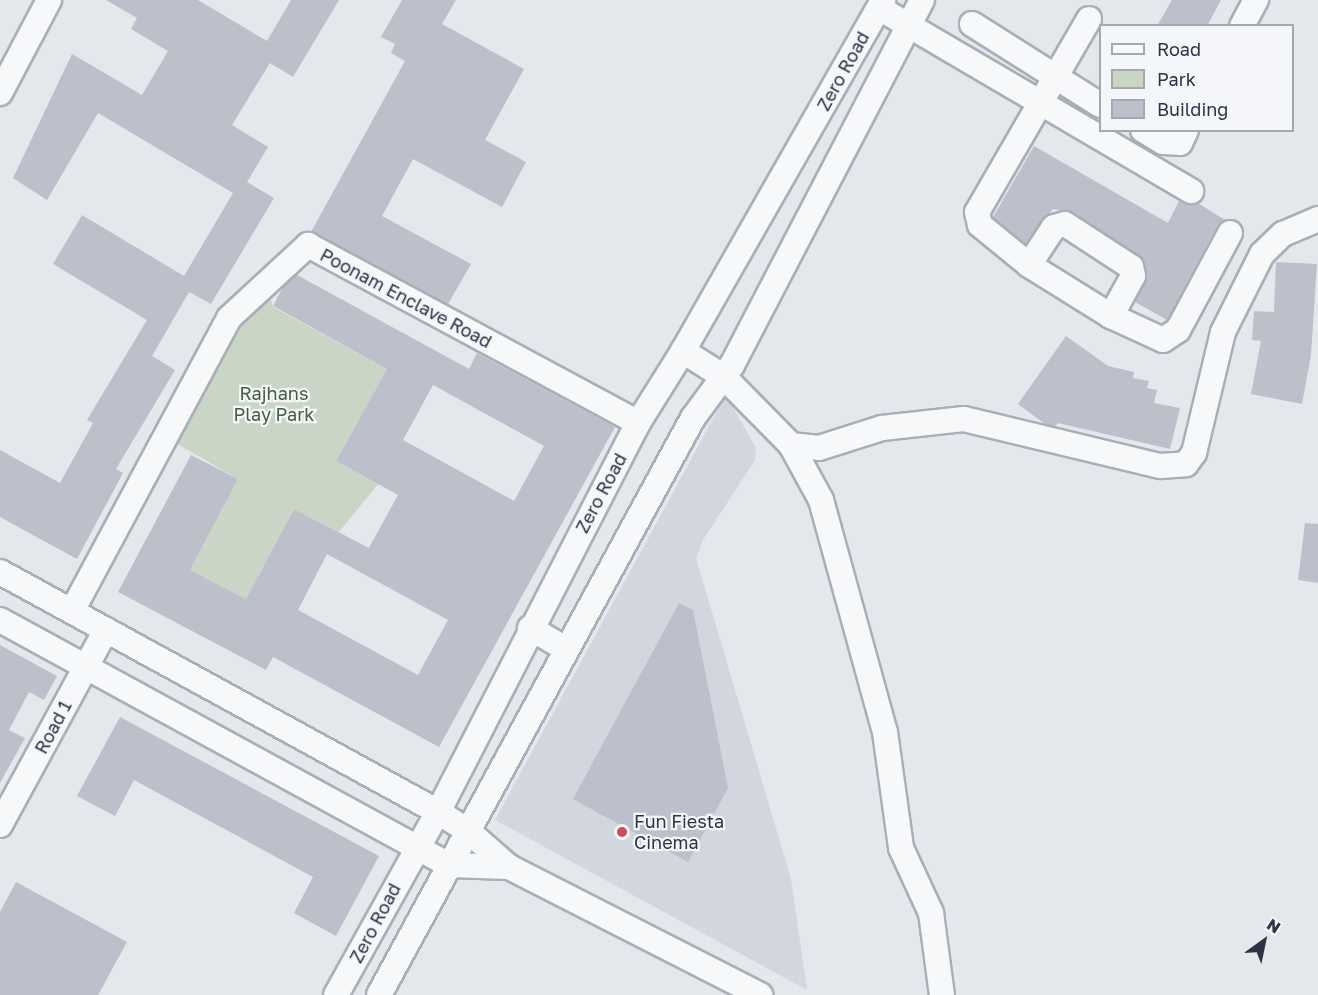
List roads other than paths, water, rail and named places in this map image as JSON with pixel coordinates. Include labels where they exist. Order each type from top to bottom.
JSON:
[{"type":"street","points":[[0,93],[50,0]]},
{"type":"street","name":"Zero Road","points":[[379,995],[693,417],[724,377],[922,0]]},
{"type":"street","points":[[1243,24],[1256,0]]},
{"type":"street","points":[[881,4],[910,24],[1191,191]]},
{"type":"street","name":"Zero Road","points":[[336,995],[438,812],[530,628],[638,423],[683,351],[881,4]]},
{"type":"street","points":[[1089,19],[1039,101],[977,212],[980,225],[1029,265],[1111,316],[1163,340],[1171,338],[1230,233]]},
{"type":"street","points":[[972,24],[1099,104]]},
{"type":"street","points":[[1146,132],[1162,142],[1180,143],[1185,132]]},
{"type":"street","points":[[791,445],[819,448],[882,428],[964,419],[1160,466],[1186,464],[1194,453],[1223,332],[1262,254],[1283,234],[1318,219]]},
{"type":"street","points":[[1029,265],[1054,228],[1065,224],[1131,267],[1133,276],[1111,316]]},
{"type":"street","name":"Poonam Enclave Road","points":[[72,611],[229,318],[308,244],[638,423]]},
{"type":"street","points":[[683,351],[724,377],[791,445],[821,500],[885,732],[901,848],[931,913],[942,995]]},
{"type":"street","points":[[0,572],[438,812],[468,831],[509,867],[760,995]]},
{"type":"street","points":[[0,620],[449,865],[509,867]]},
{"type":"street","points":[[530,628],[566,649]]},
{"type":"street","name":"Road 1","points":[[0,825],[106,630]]},
{"type":"place","name":"Fun Fiesta Cinema","points":[[622,832]]},
{"type":"park label","name":"Rajhans Play Park","points":[[274,404]]}]
